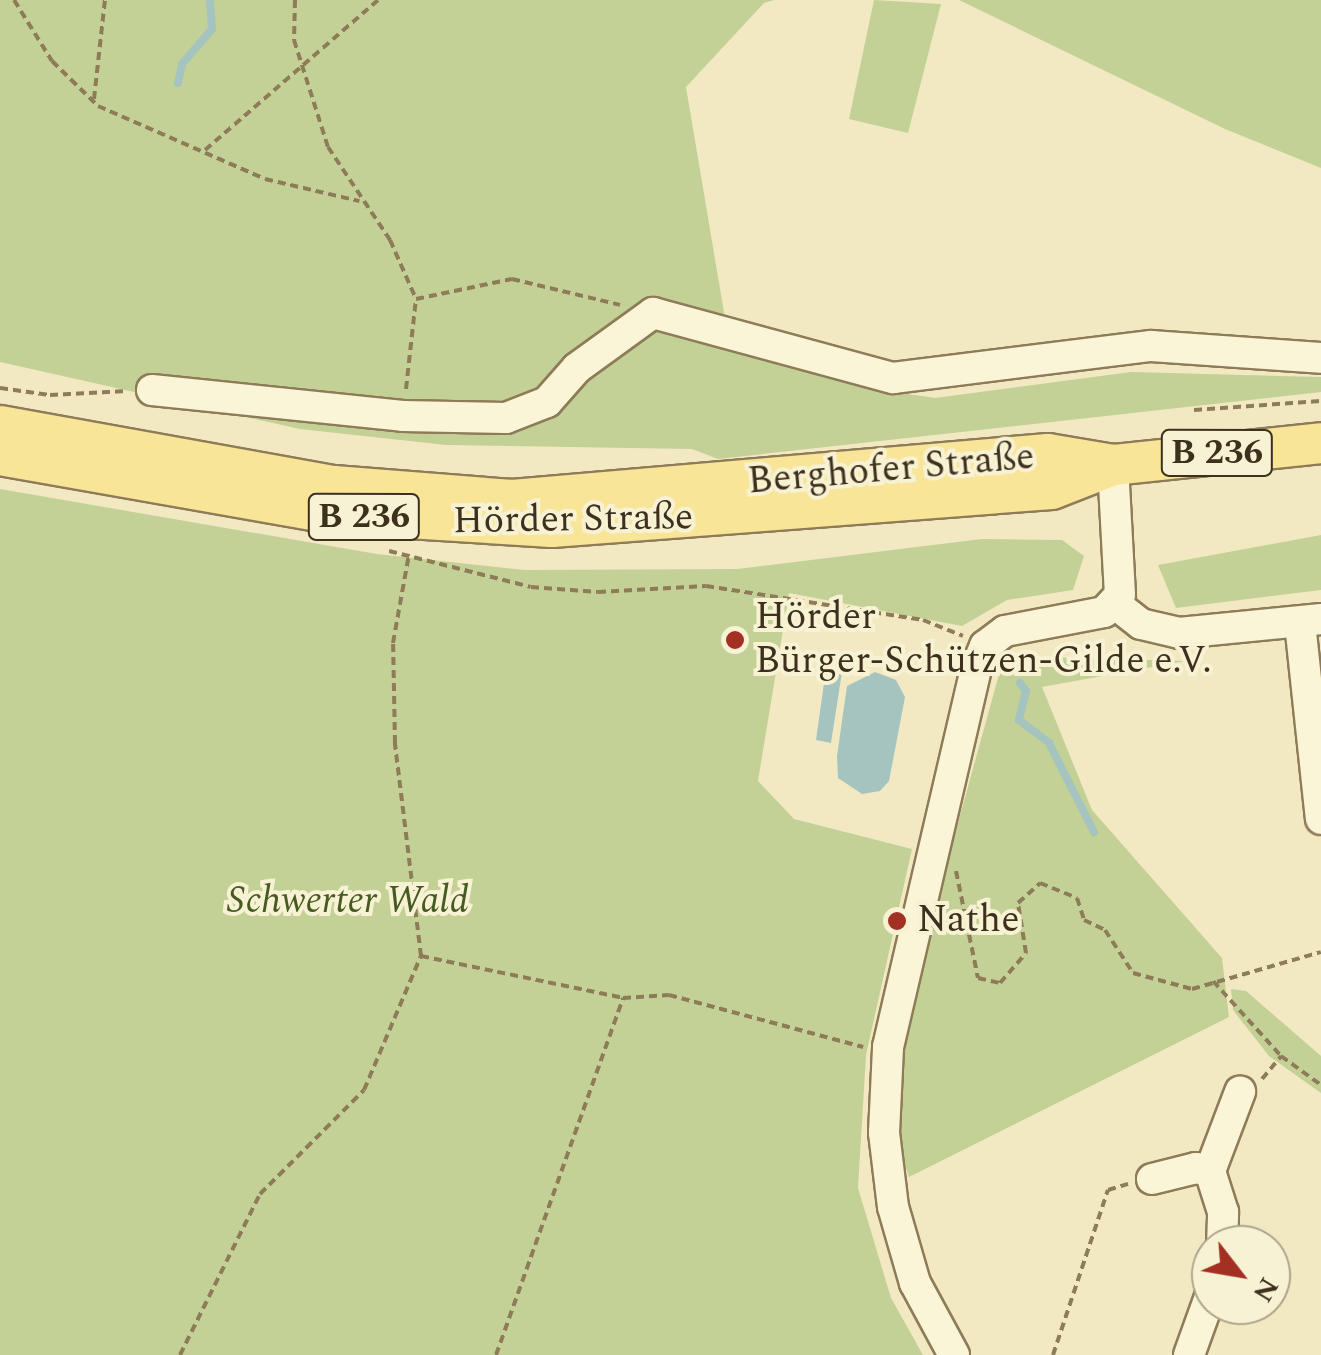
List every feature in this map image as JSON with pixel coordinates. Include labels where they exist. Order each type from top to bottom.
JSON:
[{"type":"main road","name":"Hörder Straße","points":[[0,426],[334,486],[422,495],[512,500],[730,500]]},
{"type":"main road","name":"Berghofer Straße","points":[[730,500],[1052,489],[1112,466],[1321,443]]},
{"type":"main road","name":"Hörder Straße","points":[[0,454],[380,520],[552,527],[730,500]]},
{"type":"street","points":[[152,390],[403,416],[528,413],[654,313],[893,378],[1151,346],[1321,358]]},
{"type":"street","points":[[954,1355],[915,1283],[893,1207],[884,1133],[888,1047],[985,646],[1005,631],[1088,617],[1114,603],[1122,587],[1112,466]]},
{"type":"street","points":[[1114,603],[1160,631],[1310,621],[1321,818]]},
{"type":"street","points":[[1223,1225],[1223,1212],[1210,1171],[1240,1092]]},
{"type":"street","points":[[1152,1178],[1196,1168],[1210,1171]]},
{"type":"street","points":[[1190,1355],[1200,1325]]},
{"type":"path","points":[[14,0],[52,61],[93,102],[265,179],[359,201]]},
{"type":"path","points":[[93,102],[105,0]]},
{"type":"path","points":[[294,0],[294,40],[328,147],[359,201],[390,240],[406,288],[416,299],[403,416]]},
{"type":"path","points":[[205,150],[378,0]]},
{"type":"path","points":[[416,299],[512,279],[654,313]]},
{"type":"path","points":[[0,388],[50,394],[152,390]]},
{"type":"path","points":[[1194,410],[1321,401]]},
{"type":"path","points":[[180,1355],[260,1194],[364,1090],[421,956],[395,743],[394,643],[410,554],[530,587],[726,589],[923,620],[985,646]]},
{"type":"path","points":[[933,864],[960,872],[978,978],[1000,983],[1018,969],[1026,953],[1018,902],[1040,882],[1077,898],[1084,920],[1105,930],[1134,973],[1192,988],[1321,952]]},
{"type":"path","points":[[421,956],[623,998],[668,995],[790,1023],[809,1036],[888,1047]]},
{"type":"path","points":[[1212,980],[1281,1056],[1321,1084]]},
{"type":"path","points":[[496,1355],[623,998]]},
{"type":"path","points":[[1053,1355],[1108,1190],[1117,1187]]},
{"type":"green space","points":[[0,0],[774,0],[764,3],[686,87],[730,348],[867,388],[935,398],[1131,372],[1321,377],[1321,392],[718,459],[692,449],[446,445],[300,429],[0,362]]},
{"type":"green space","points":[[874,0],[941,4],[908,133],[849,119]]},
{"type":"green space","points":[[959,0],[1321,0],[1321,168],[1225,129]]},
{"type":"green space","name":"Schwerter Wald","points":[[0,489],[377,554],[525,570],[737,569],[982,539],[1062,540],[1084,556],[1073,590],[1007,600],[962,626],[789,593],[758,781],[794,819],[912,849],[866,1055],[858,1188],[891,1298],[923,1355],[0,1355]]},
{"type":"green space","points":[[1321,535],[1321,590],[1176,608],[1158,565]]},
{"type":"green space","points":[[1004,656],[1185,661],[1042,687],[1092,810],[1222,958],[1229,1017],[909,1177],[896,1135],[910,997]]},
{"type":"green space","points":[[1231,989],[1246,991],[1321,1056],[1321,1093],[1269,1056],[1233,1010]]},
{"type":"water","points":[[834,670],[842,672],[831,743],[816,740],[825,676],[833,677]]},
{"type":"water","points":[[875,672],[896,680],[905,697],[889,781],[880,791],[862,794],[838,778],[837,756],[847,686]]},
{"type":"waterway","points":[[178,83],[182,64],[212,29],[210,0]]},
{"type":"waterway","points":[[1020,683],[1026,691],[1019,720],[1049,743],[1094,832]]},
{"type":"place","name":"Hörder Bürger-Schützen-Gilde e.V.","points":[[735,640]]},
{"type":"place","name":"Nathe","points":[[897,921]]}]
